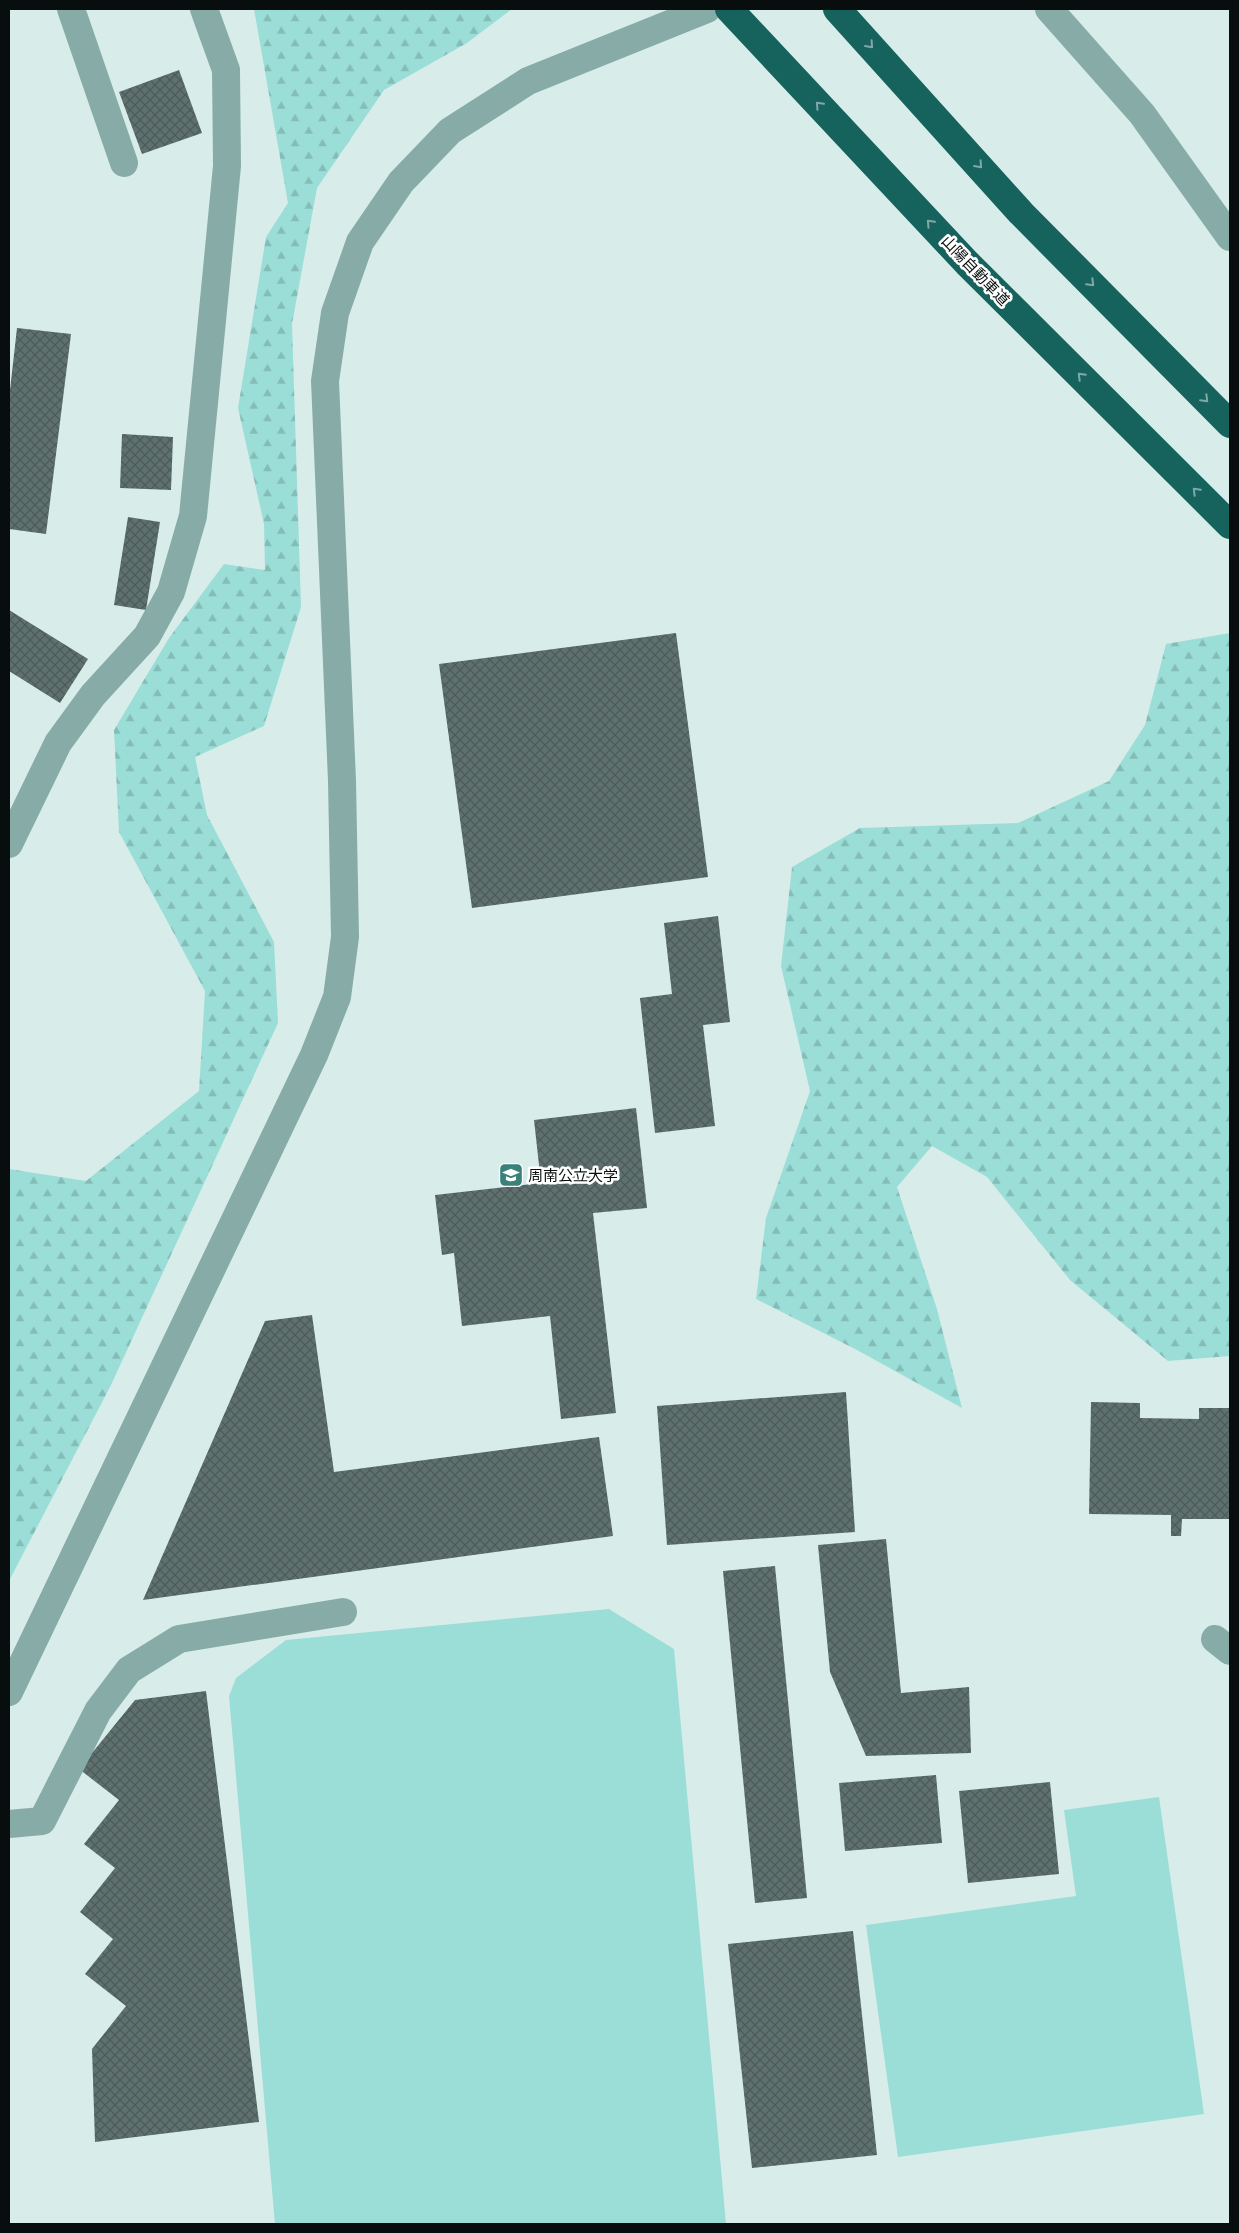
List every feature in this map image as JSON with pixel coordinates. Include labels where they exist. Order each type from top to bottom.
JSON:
[{"type":"highway","name":"山陽自動車道","points":[[729,9],[967,263],[1230,525]]},
{"type":"highway","points":[[837,9],[1021,213],[1230,424]]},
{"type":"street","points":[[72,9],[124,163]]},
{"type":"street","points":[[9,844],[58,743],[93,695],[147,636],[171,592],[193,516],[227,166],[226,70],[204,9]]},
{"type":"street","points":[[9,1692],[314,1054],[337,997],[345,937],[342,781],[325,381],[335,313],[360,242],[401,182],[450,131],[528,81],[707,9]]},
{"type":"street","points":[[1049,9],[1142,114],[1230,236]]},
{"type":"street","points":[[9,1824],[42,1822],[98,1711],[129,1670],[179,1639],[343,1612]]},
{"type":"green space","points":[[254,9],[512,9],[467,43],[384,90],[317,188],[292,324],[301,607],[264,726],[195,757],[207,815],[274,942],[278,1023],[111,1385],[9,1581],[9,1169],[86,1181],[199,1091],[205,991],[119,832],[114,730],[169,638],[224,564],[265,570],[264,524],[238,408],[266,237],[288,203]]},
{"type":"green space","points":[[1230,633],[1230,1356],[1168,1361],[1070,1280],[987,1177],[932,1146],[897,1187],[937,1309],[962,1408],[857,1350],[756,1299],[766,1218],[810,1091],[781,966],[792,867],[860,828],[1018,823],[1109,781],[1145,725],[1166,644]]},
{"type":"green space","points":[[609,1609],[674,1649],[726,2224],[275,2224],[229,1696],[236,1678],[286,1640]]},
{"type":"green space","points":[[1159,1797],[1204,2114],[898,2157],[866,1925],[1076,1896],[1064,1810]]},
{"type":"building","points":[[179,70],[202,133],[142,154],[119,92]]},
{"type":"building","points":[[17,328],[71,334],[46,534],[9,529],[9,399]]},
{"type":"building","points":[[122,434],[173,437],[171,490],[120,488]]},
{"type":"building","points":[[128,517],[160,522],[146,610],[114,605]]},
{"type":"building","points":[[9,610],[88,659],[60,703],[9,671]]},
{"type":"building","points":[[676,633],[708,877],[472,908],[439,664]]},
{"type":"building","points":[[718,916],[730,1022],[703,1025],[715,1126],[655,1133],[640,998],[672,994],[664,923]]},
{"type":"building","points":[[636,1108],[647,1208],[593,1213],[616,1413],[561,1419],[550,1316],[462,1326],[454,1253],[442,1255],[435,1195],[541,1183],[534,1120]]},
{"type":"building","points":[[312,1315],[334,1472],[599,1437],[613,1536],[143,1600],[265,1321]]},
{"type":"building","points":[[846,1392],[855,1532],[667,1545],[657,1406]]},
{"type":"building","points":[[1091,1402],[1140,1403],[1140,1418],[1199,1419],[1199,1408],[1230,1408],[1230,1519],[1182,1519],[1181,1536],[1171,1536],[1171,1515],[1089,1514]]},
{"type":"building","points":[[886,1539],[901,1693],[969,1687],[971,1753],[866,1756],[830,1672],[818,1545]]},
{"type":"building","points":[[775,1566],[807,1898],[755,1903],[723,1571]]},
{"type":"building","points":[[206,1691],[259,2122],[95,2142],[92,2049],[126,2006],[85,1974],[113,1939],[80,1912],[115,1868],[84,1844],[119,1800],[79,1769],[135,1700]]},
{"type":"building","points":[[936,1775],[942,1843],[845,1851],[839,1783]]},
{"type":"building","points":[[1050,1782],[1059,1874],[968,1883],[959,1791]]},
{"type":"building","points":[[853,1931],[877,2155],[752,2168],[728,1944]]},
{"type":"place","name":"周南公立大学","points":[[511,1175]]}]
